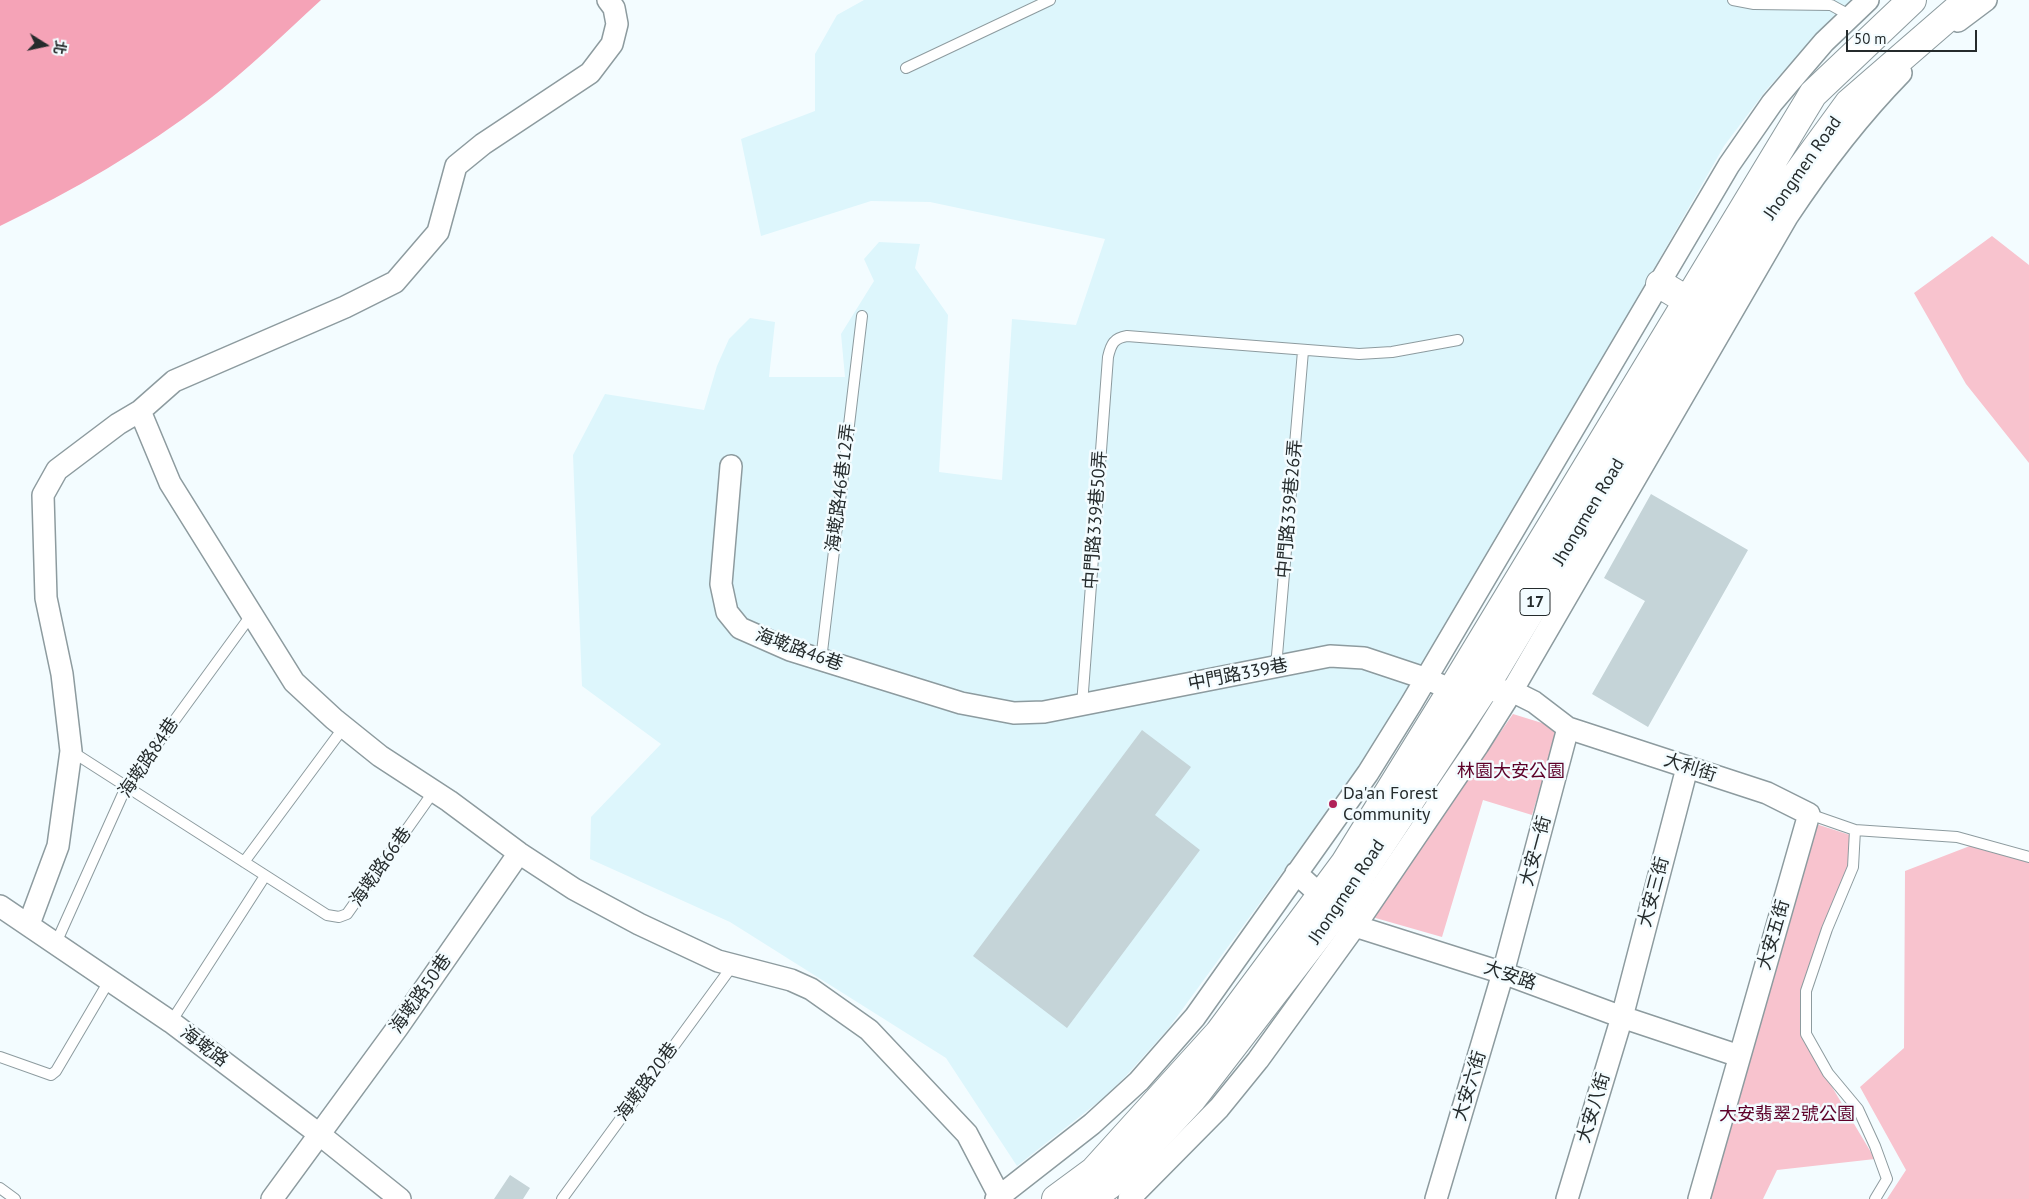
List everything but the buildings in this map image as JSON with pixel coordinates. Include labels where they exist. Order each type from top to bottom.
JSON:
[{"type":"main road","name":"Jhongmen Road","points":[[1056,1199],[1094,1170],[1219,1033],[1337,911],[1345,863],[1452,690],[1668,378],[1688,301],[1812,94],[1912,0]]},
{"type":"main road","name":"Jhongmen Road","points":[[1090,1199],[1130,1193],[1192,1100],[1337,911],[1482,690],[1668,378],[1774,206],[1849,103],[1968,0]]},
{"type":"main road","points":[[1660,284],[1688,301]]},
{"type":"street","points":[[29,924],[58,846],[71,751],[62,674],[46,598],[43,495],[57,470],[118,424],[140,411],[174,381],[345,307],[395,282],[438,232],[456,166],[483,144],[590,72],[607,51],[612,44],[617,24],[614,8],[608,0]]},
{"type":"street","points":[[140,411],[170,483],[294,682],[380,756],[434,791],[519,853],[574,889],[718,961],[791,980],[811,989],[869,1030],[967,1134],[999,1198],[1085,1130],[1139,1081],[1194,1016],[1368,773],[1612,367],[1729,165],[1772,103],[1824,42],[1868,0]]},
{"type":"street","name":"Jhongmen Road","points":[[1337,911],[1512,691],[1668,378],[1787,217],[1825,160],[1868,107],[1908,65],[1963,17],[1986,0]]},
{"type":"street","points":[[1612,367],[1668,378]]},
{"type":"street","name":"海墘路46巷","points":[[731,466],[721,584],[727,612],[740,628],[790,650],[961,703]]},
{"type":"street","name":"中門路339巷","points":[[961,703],[1014,713],[1044,712],[1330,656],[1364,658],[1452,690],[1512,691]]},
{"type":"street","name":"大利街","points":[[1512,691],[1534,702],[1568,728],[1767,793],[1809,814]]},
{"type":"street","name":"大安一街","points":[[1504,973],[1568,728]]},
{"type":"street","name":"大安三街","points":[[1622,1017],[1687,768]]},
{"type":"street","name":"大安五街","points":[[1699,1199],[1809,814]]},
{"type":"street","name":"海墘路50巷","points":[[272,1199],[398,1027],[519,853]]},
{"type":"street","name":"大安路","points":[[1296,873],[1337,911],[1622,1017],[1739,1056]]},
{"type":"street","name":"海墘路","points":[[0,906],[171,1022],[319,1134],[400,1199]]},
{"type":"street","name":"大安六街","points":[[1436,1199],[1504,973]]},
{"type":"street","name":"大安八街","points":[[1567,1199],[1622,1017]]},
{"type":"lane","points":[[906,68],[1050,0]]},
{"type":"lane","points":[[1733,0],[1754,4],[1831,5],[1851,16]]},
{"type":"lane","name":"海墘路46巷12弄","points":[[821,660],[862,316]]},
{"type":"lane","name":"中門路339巷50弄","points":[[1082,705],[1108,357],[1111,344],[1118,337],[1128,336],[1303,351]]},
{"type":"lane","points":[[1303,351],[1359,354],[1392,352],[1458,340]]},
{"type":"lane","name":"中門路339巷26弄","points":[[1276,667],[1303,351]]},
{"type":"lane","name":"海墘路84巷","points":[[56,943],[126,787],[252,614]]},
{"type":"lane","points":[[244,862],[344,727]]},
{"type":"lane","name":"海墘路66巷","points":[[71,751],[327,915],[339,917],[347,914],[434,791]]},
{"type":"lane","points":[[1809,814],[1855,830],[1957,837],[2029,858]]},
{"type":"lane","points":[[1855,830],[1853,867],[1827,929],[1806,991],[1806,1034],[1828,1073],[1858,1109],[1875,1146],[1887,1179],[1875,1199]]},
{"type":"lane","points":[[171,1022],[265,876]]},
{"type":"lane","name":"海墘路20巷","points":[[562,1199],[733,965]]},
{"type":"lane","points":[[0,1057],[50,1075],[56,1071],[109,981]]},
{"type":"lane","points":[[0,1188],[14,1199]]},
{"type":"shaded area","points":[[0,0],[321,0],[265,52],[183,119],[107,169],[54,199],[0,226]]},
{"type":"shaded area","points":[[864,0],[1862,0],[1791,63],[1767,89],[1724,146],[1407,701],[1168,1029],[1125,1077],[1102,1099],[1017,1166],[946,1058],[730,922],[590,859],[591,817],[661,744],[582,686],[573,455],[605,394],[704,410],[717,366],[729,339],[750,318],[775,322],[769,377],[845,377],[841,334],[874,281],[864,259],[879,242],[920,244],[915,268],[948,315],[939,472],[1002,480],[1012,319],[1076,325],[1105,239],[930,202],[871,201],[761,236],[741,139],[815,111],[815,54],[837,15]]},
{"type":"green space","points":[[1992,236],[2029,265],[2029,463],[1966,384],[1914,293]]},
{"type":"green space","name":"林園大安公園","points":[[1513,714],[1558,728],[1532,815],[1483,800],[1442,937],[1372,917]]},
{"type":"green space","name":"大安翡翠2號公園","points":[[1813,823],[1850,835],[1850,868],[1802,990],[1801,1035],[1875,1159],[1777,1170],[1763,1199],[1708,1199]]},
{"type":"green space","points":[[1975,844],[2029,863],[2029,1199],[1887,1199],[1906,1170],[1860,1087],[1904,1048],[1905,871]]},
{"type":"place","name":"Da'an Forest Community","points":[[1333,804]]}]
